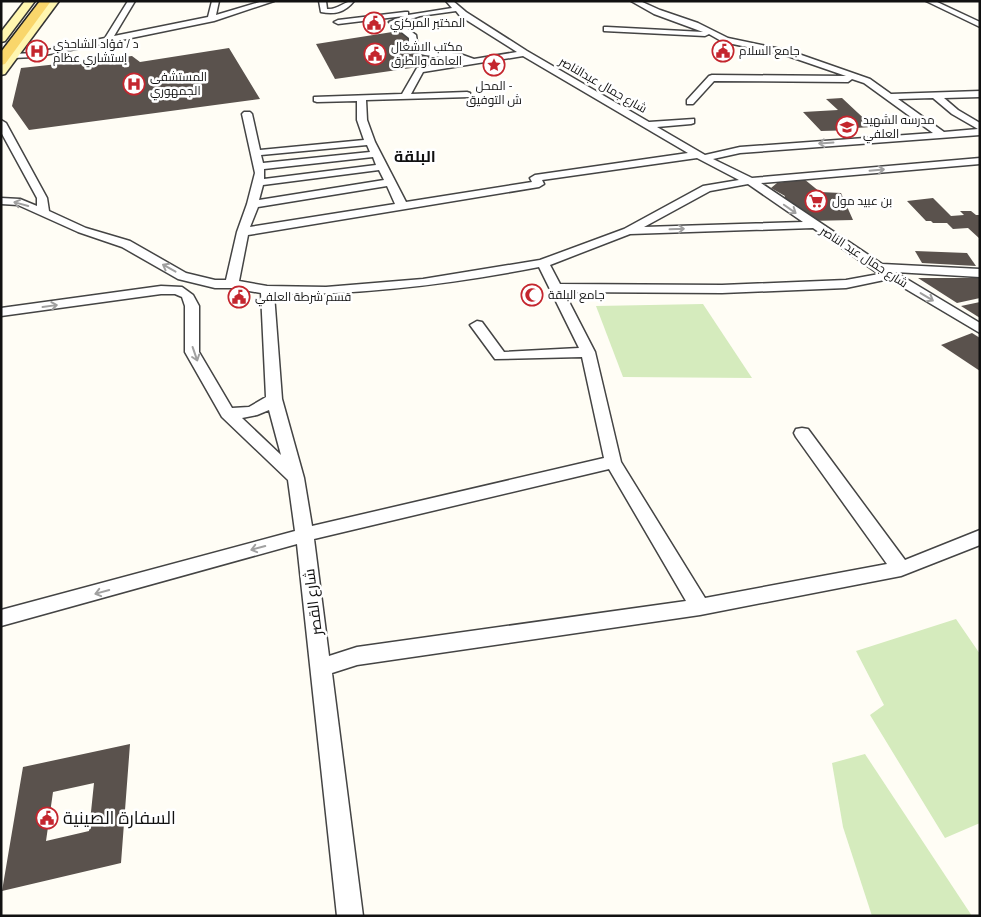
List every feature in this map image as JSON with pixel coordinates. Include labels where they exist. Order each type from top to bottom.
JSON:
[{"type":"main road","points":[[2,35],[30,1]]},
{"type":"main road","points":[[1,49],[37,1]]},
{"type":"main road","points":[[1,61],[46,1]]},
{"type":"main road","points":[[1,72],[54,1]]},
{"type":"street","points":[[211,20],[216,1]]},
{"type":"street","points":[[13,56],[34,55],[211,20],[271,1]]},
{"type":"street","points":[[322,1],[324,10],[327,11],[343,9],[351,1]]},
{"type":"street","name":"شارع جمال عبدالناصر","points":[[449,1],[457,9],[524,53],[701,156],[750,181]]},
{"type":"street","points":[[634,1],[726,40],[787,53],[862,79],[892,97],[942,134]]},
{"type":"street","points":[[929,1],[980,25]]},
{"type":"street","points":[[107,41],[134,2]]},
{"type":"street","points":[[338,22],[386,15],[419,14],[457,9]]},
{"type":"street","points":[[419,14],[393,22],[413,37],[413,42],[408,48],[428,54],[466,57],[472,62]]},
{"type":"street","points":[[608,29],[712,34]]},
{"type":"street","points":[[405,97],[420,70],[524,53]]},
{"type":"street","points":[[690,102],[712,78],[862,79]]},
{"type":"street","points":[[892,97],[980,94]]},
{"type":"street","points":[[317,99],[467,95]]},
{"type":"street","points":[[936,96],[955,112],[980,127]]},
{"type":"street","points":[[361,97],[362,120],[370,142],[402,206]]},
{"type":"street","points":[[232,284],[243,232],[253,204],[260,173],[247,114]]},
{"type":"street","points":[[647,125],[691,121]]},
{"type":"street","points":[[1,123],[42,198],[43,212]]},
{"type":"street","points":[[243,232],[539,184],[535,178],[740,150],[980,132]]},
{"type":"street","points":[[255,153],[370,142]]},
{"type":"street","points":[[259,167],[376,154]]},
{"type":"street","points":[[701,156],[706,180]]},
{"type":"street","points":[[1,201],[20,202],[82,230],[126,244],[182,276],[215,284],[232,284],[267,290],[326,291],[393,286],[473,276],[543,263],[628,231],[706,180],[750,181],[980,161]]},
{"type":"street","points":[[258,183],[382,167]]},
{"type":"street","name":"شارع جمال عبد الناصر","points":[[750,181],[879,268],[980,329]]},
{"type":"street","points":[[253,204],[390,182]]},
{"type":"street","points":[[628,231],[814,225]]},
{"type":"street","points":[[543,263],[588,352],[613,462],[700,607]]},
{"type":"street","points":[[879,268],[980,273]]},
{"type":"street","points":[[556,288],[770,287],[846,284],[891,275]]},
{"type":"street","points":[[215,284],[202,290],[196,296],[192,306],[192,352],[227,413],[296,478]]},
{"type":"street","points":[[1,312],[161,290],[177,290],[187,295],[192,306]]},
{"type":"street","name":"شارع القصر","points":[[267,290],[274,399],[296,478],[306,536],[350,916]]},
{"type":"street","points":[[477,325],[500,356],[588,352]]},
{"type":"street","points":[[227,413],[255,413],[274,399]]},
{"type":"street","points":[[802,433],[901,568]]},
{"type":"street","points":[[1,618],[306,536],[613,462]]},
{"type":"street","points":[[321,667],[357,656],[700,607],[901,568],[980,537]]},
{"type":"green space","points":[[703,304],[752,378],[623,377],[596,306]]},
{"type":"green space","points":[[956,619],[980,654],[980,823],[945,838],[870,715],[884,705],[856,651]]},
{"type":"green space","points":[[865,754],[972,916],[872,916],[843,827],[832,763]]},
{"type":"building","name":"مكتب الاشغال العامة والطرق","points":[[405,30],[439,64],[335,79],[316,44]]},
{"type":"building","name":"المستشفى الجمهوري","points":[[229,48],[260,99],[29,130],[12,106],[21,68],[132,56],[140,62]]},
{"type":"building","points":[[842,98],[873,127],[855,128],[858,130],[821,131],[803,112],[838,110],[826,99]]},
{"type":"building","name":"بن عبيد مول","points":[[804,179],[820,192],[841,193],[853,220],[809,221],[798,212],[800,209],[783,200],[785,196],[771,188],[777,183]]},
{"type":"building","points":[[933,198],[951,216],[964,215],[960,211],[971,211],[976,215],[980,215],[980,239],[968,228],[953,229],[947,223],[926,221],[907,201]]},
{"type":"building","points":[[915,251],[967,253],[976,266],[922,263]]},
{"type":"building","points":[[918,278],[980,278],[980,298],[957,303]]},
{"type":"building","points":[[980,302],[980,318],[961,306]]},
{"type":"building","points":[[972,333],[980,338],[980,371],[941,345]]},
{"type":"building","points":[[130,744],[121,863],[2,891],[23,767]],"holes":[[[94,783],[89,831],[46,841],[53,792]]]},
{"type":"place","name":"المختبر المركزي","points":[[374,23]]},
{"type":"place","name":"د / فؤاد الشاحذي إستشاري عظام","points":[[37,51]]},
{"type":"place","name":"جامع السلام","points":[[723,51]]},
{"type":"place","name":"مكتب الاشغال العامة والطرق","points":[[375,54]]},
{"type":"place","name":"المحل - ش التوفيق","points":[[494,65]]},
{"type":"place","name":"المستشفى الجمهوري","points":[[134,84]]},
{"type":"place","name":"مدرسه الشهيد العلفي","points":[[847,127]]},
{"type":"place","name":"بن عبيد مول","points":[[816,201]]},
{"type":"place","name":"جامع البلقة","points":[[532,295]]},
{"type":"place","name":"قسم شرطة العلفي","points":[[239,297]]},
{"type":"place","name":"السفارة الصينية","points":[[47,818]]},
{"type":"district","name":"البلقة","points":[[415,156]]}]
